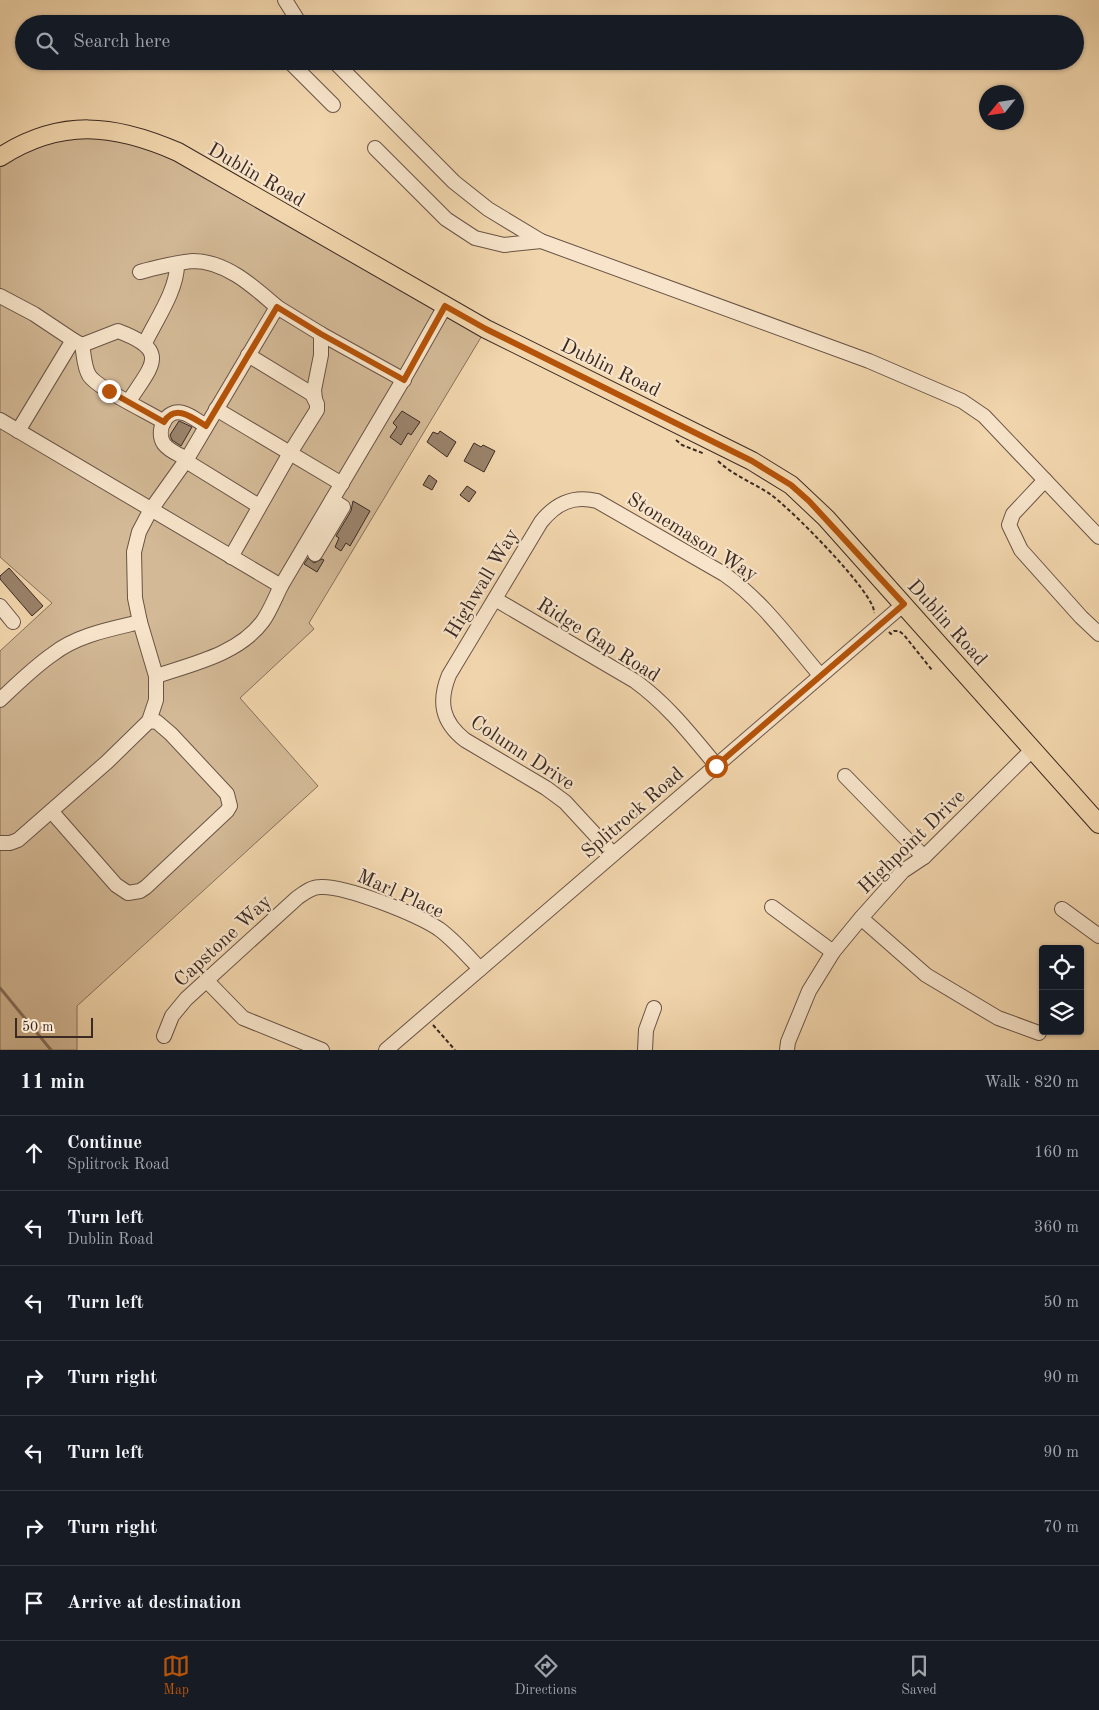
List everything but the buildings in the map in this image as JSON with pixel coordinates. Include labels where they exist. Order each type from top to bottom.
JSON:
[{"type":"main road","name":"Dublin Road","points":[[0,157],[25,143],[64,132],[101,129],[139,137],[178,152],[486,329],[752,461],[791,485],[826,518],[1099,824]]},
{"type":"street","points":[[286,0],[293,15]]},
{"type":"street","points":[[299,70],[333,105]]},
{"type":"street","points":[[343,70],[454,182],[488,209],[541,241],[869,361],[962,401],[984,416],[1099,537]]},
{"type":"street","points":[[375,148],[446,219],[475,238],[504,244],[541,241]]},
{"type":"street","points":[[140,272],[194,261],[218,266],[235,274],[277,307],[321,334],[404,380]]},
{"type":"street","points":[[145,343],[173,287],[177,274],[177,264]]},
{"type":"street","points":[[0,296],[34,314],[77,342],[89,376],[96,384],[164,422]]},
{"type":"street","points":[[156,676],[215,655],[238,643],[262,623],[281,586],[314,547],[332,500],[404,380],[445,306]]},
{"type":"street","points":[[0,843],[10,843],[18,840],[52,812],[149,721],[156,700],[156,676],[140,622],[134,582],[134,552],[139,532],[150,511],[187,460],[277,307]]},
{"type":"street","points":[[18,431],[77,342],[118,331],[145,343],[152,352],[152,362],[129,402]]},
{"type":"street","points":[[230,557],[316,410],[314,390],[321,355],[321,334]]},
{"type":"street","points":[[248,355],[312,394],[315,399]]},
{"type":"street","points":[[216,409],[342,484]]},
{"type":"street","points":[[206,426],[182,412],[173,413],[168,416],[160,428],[164,444],[259,506]]},
{"type":"street","points":[[0,420],[150,511],[281,586]]},
{"type":"street","points":[[1044,480],[1013,514],[1009,525],[1021,550],[1081,617],[1099,634]]},
{"type":"street","name":"Stonemason Way","points":[[570,500],[589,498],[597,500],[742,586],[820,675]]},
{"type":"street","name":"Highwall Way","points":[[442,699],[449,675],[541,522],[553,508],[570,500]]},
{"type":"street","name":"Ridge Gap Road","points":[[495,599],[654,695],[671,711],[716,766]]},
{"type":"street","name":"Splitrock Road","points":[[386,1050],[904,604]]},
{"type":"street","points":[[0,606],[13,622]]},
{"type":"street","points":[[0,700],[53,653],[81,639],[140,622]]},
{"type":"street","name":"Column Drive","points":[[442,699],[444,712],[456,734],[546,788],[565,802],[613,854]]},
{"type":"street","points":[[52,812],[116,886],[128,893],[134,893],[146,887],[228,811],[230,801],[227,794],[178,740],[157,722],[149,721]]},
{"type":"street","name":"Highpoint Drive","points":[[786,1050],[809,991],[833,952],[903,872],[924,856],[1033,749]]},
{"type":"street","points":[[846,776],[924,856]]},
{"type":"street","name":"Marl Place","points":[[321,886],[346,889],[424,921],[452,940],[480,969]]},
{"type":"street","name":"Capstone Way","points":[[164,1036],[172,1016],[186,999],[297,898],[321,886]]},
{"type":"street","points":[[772,908],[833,952]]},
{"type":"street","points":[[1062,909],[1099,936]]},
{"type":"street","points":[[861,918],[926,975],[998,1018],[1039,1032]]},
{"type":"street","points":[[207,980],[243,1018],[322,1050]]},
{"type":"street","points":[[645,1050],[646,1030],[654,1008]]},
{"type":"path","points":[[672,434],[682,445],[711,456]]},
{"type":"path","points":[[716,459],[731,472],[770,494],[791,510],[861,587],[874,607],[874,614],[877,617]]},
{"type":"path","points":[[888,630],[891,634],[894,631],[899,631],[904,635],[932,670]]},
{"type":"path","points":[[432,1024],[455,1050]]},
{"type":"shaded area","points":[[126,134],[486,329],[309,623],[314,629],[240,698],[318,786],[77,1006],[77,1050],[0,1050],[0,651],[52,603],[0,557],[0,157],[25,143]]},
{"type":"waterway","points":[[0,988],[51,1050]]},
{"type":"route","points":[[109,391],[164,422],[173,413],[182,412],[206,426],[277,307],[404,380],[445,306],[486,329],[752,461],[791,485],[826,518],[904,604],[716,766]]}]
